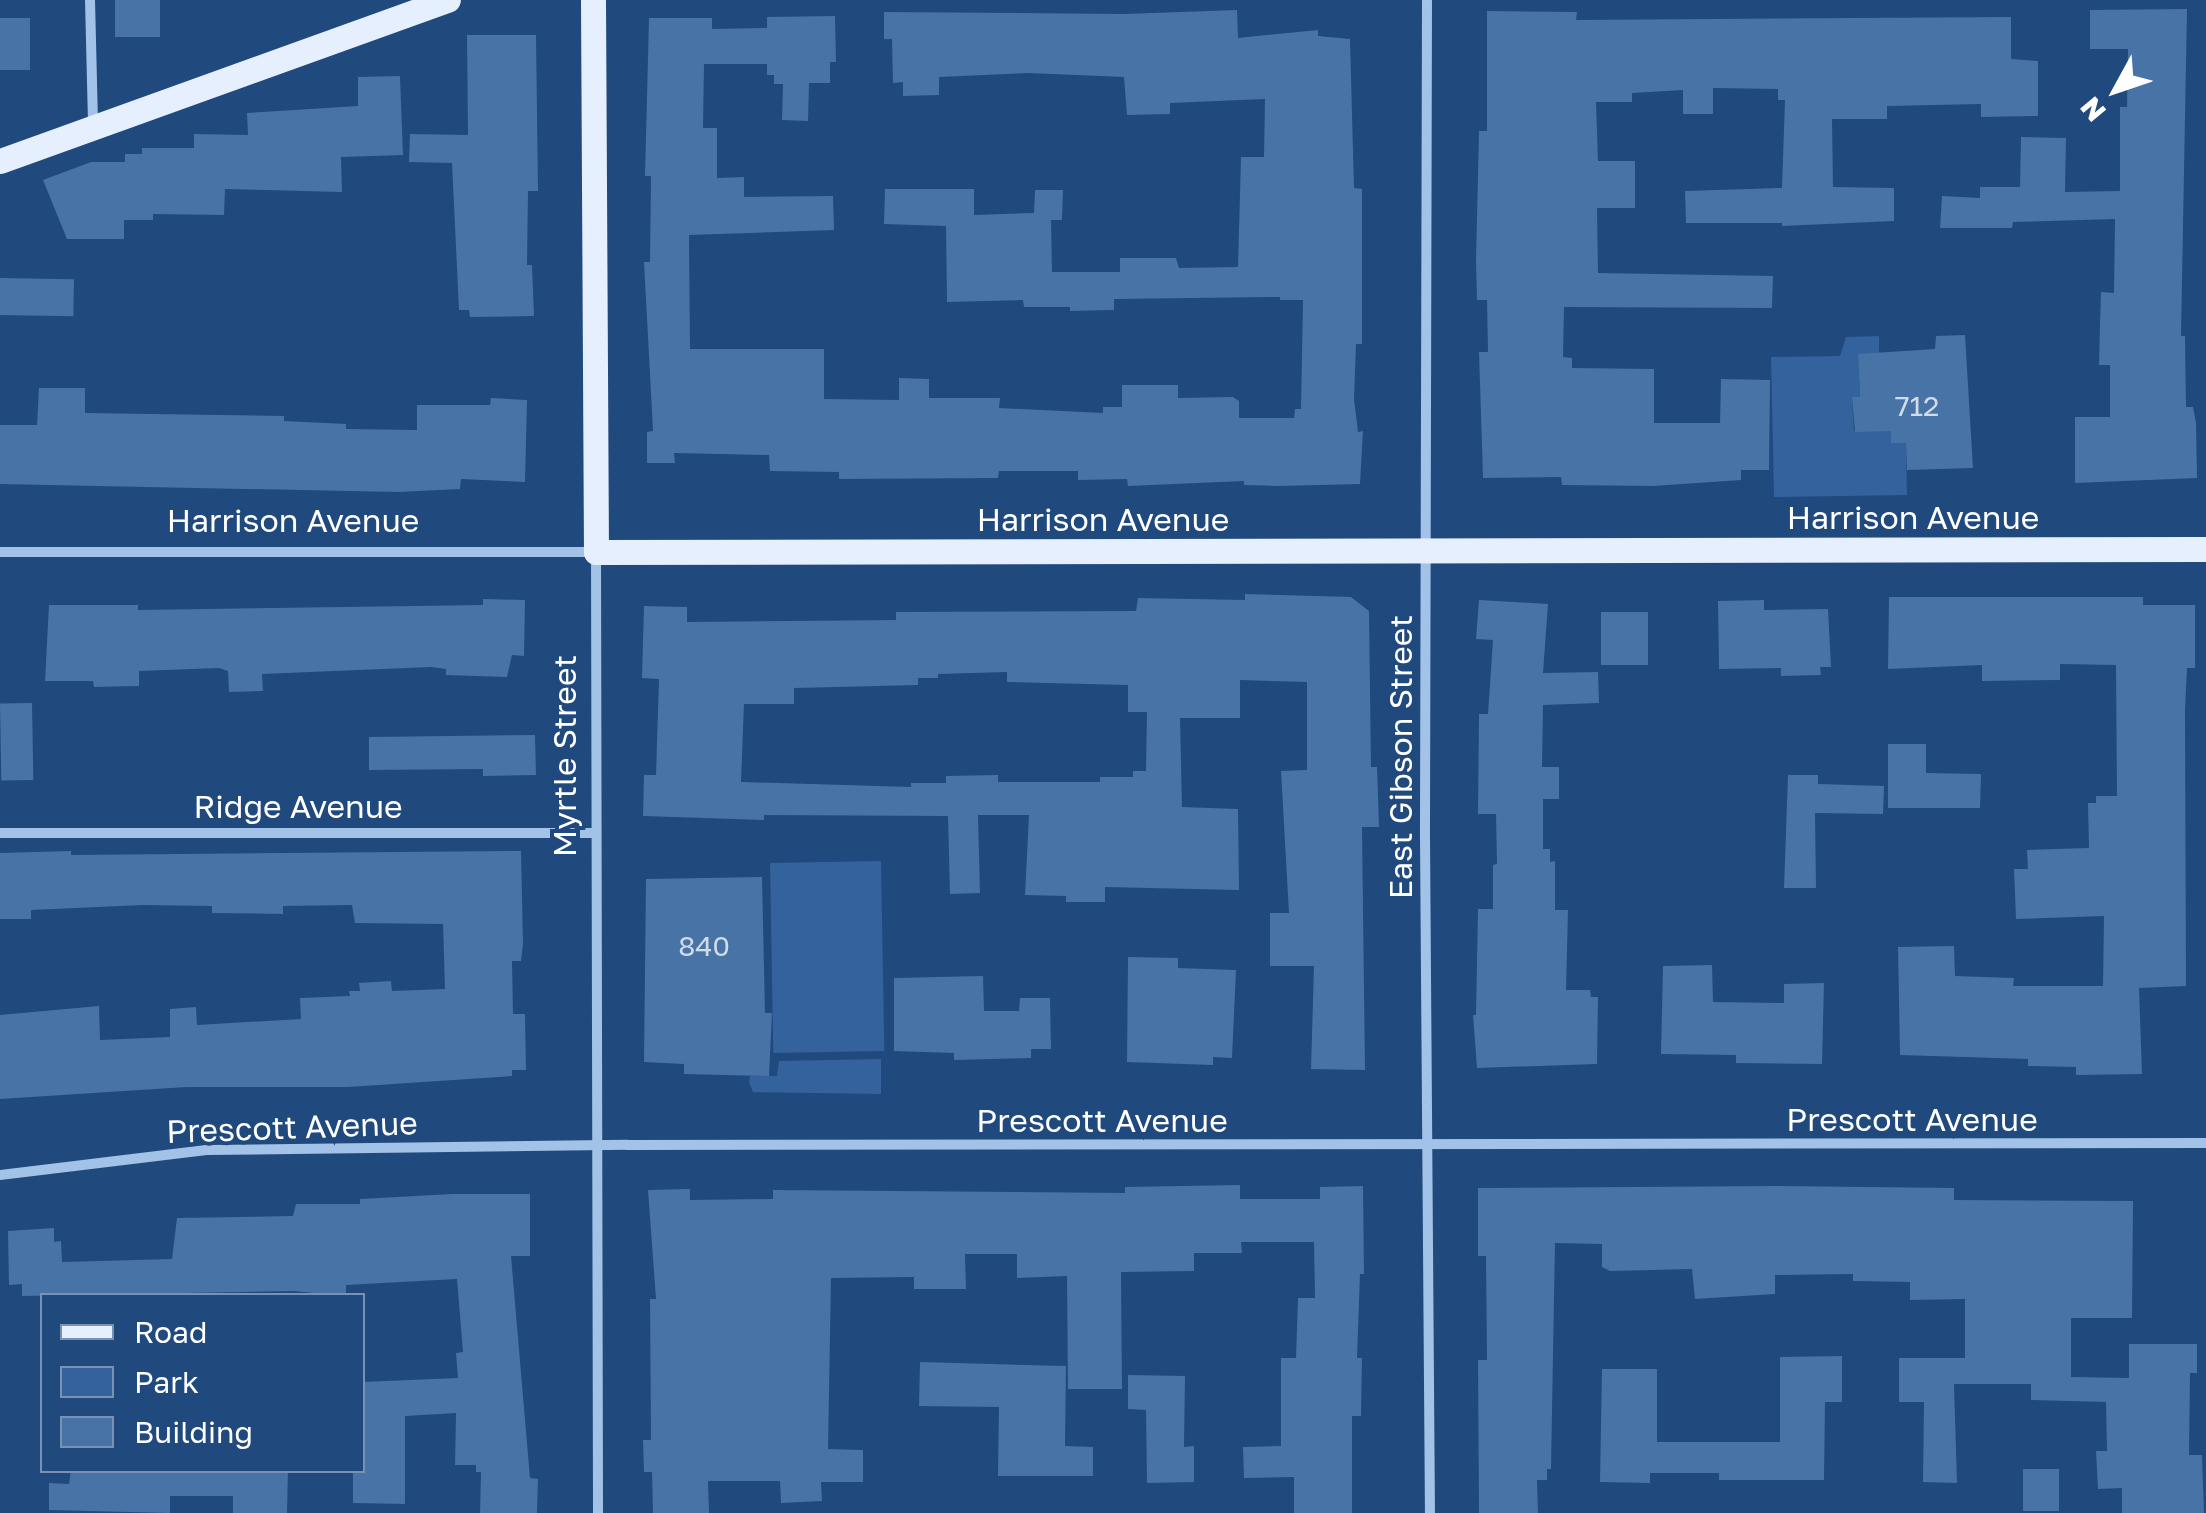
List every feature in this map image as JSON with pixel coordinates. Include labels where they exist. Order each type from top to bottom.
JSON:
[{"type":"main road","points":[[0,161],[448,0]]},
{"type":"main road","name":"Myrtle Street","points":[[593,0],[596,552]]},
{"type":"main road","name":"Harrison Avenue","points":[[596,552],[2206,549]]},
{"type":"street","points":[[90,0],[93,127]]},
{"type":"street","name":"East Gibson Street","points":[[1428,0],[1425,551],[1430,1513]]},
{"type":"street","name":"Harrison Avenue","points":[[0,552],[596,552]]},
{"type":"street","name":"Myrtle Street","points":[[596,552],[598,1513]]},
{"type":"street","name":"Ridge Avenue","points":[[0,832],[596,833]]},
{"type":"street","name":"Prescott Avenue","points":[[0,1175],[206,1150],[598,1145],[2206,1144]]},
{"type":"green space","points":[[1879,336],[1879,354],[1858,355],[1860,397],[1852,398],[1854,431],[1891,428],[1906,443],[1907,495],[1774,497],[1771,357],[1840,356],[1846,337]]},
{"type":"green space","points":[[881,861],[884,1051],[773,1053],[770,863]]},
{"type":"green space","points":[[881,1059],[881,1094],[753,1092],[749,1082],[750,1076],[777,1076],[779,1061]]},
{"type":"building","points":[[115,0],[160,0],[160,37],[115,37]]},
{"type":"building","points":[[2187,9],[2181,336],[2185,336],[2186,407],[2193,407],[2196,423],[2197,478],[2075,483],[2075,417],[2110,417],[2110,365],[2099,365],[2100,324],[2101,292],[2114,293],[2115,219],[2013,222],[2012,228],[1940,228],[1942,196],[1980,198],[1980,187],[2020,187],[2021,137],[2066,138],[2065,192],[2120,191],[2120,107],[2127,107],[2128,49],[2090,49],[2090,10]]},
{"type":"building","points":[[1237,10],[1238,38],[1318,30],[1318,36],[1350,39],[1354,188],[1362,189],[1362,344],[1356,344],[1354,399],[1358,432],[1363,431],[1360,484],[1278,486],[1244,485],[1244,481],[1128,486],[1127,479],[1078,480],[1078,471],[999,471],[998,478],[839,479],[839,472],[770,471],[769,455],[674,453],[675,463],[647,463],[647,432],[653,431],[644,262],[650,262],[651,176],[645,176],[649,18],[712,18],[712,29],[767,28],[767,17],[835,16],[836,62],[830,62],[830,83],[809,83],[808,121],[782,120],[783,84],[774,84],[774,75],[767,75],[767,64],[704,64],[703,128],[717,128],[717,178],[744,177],[744,197],[833,196],[834,230],[689,235],[690,349],[824,349],[824,399],[899,400],[899,378],[929,379],[929,398],[1000,398],[999,408],[1103,413],[1103,407],[1122,407],[1122,385],[1178,385],[1178,398],[1233,397],[1239,401],[1239,418],[1294,418],[1295,409],[1301,409],[1303,300],[1114,299],[1114,310],[1070,311],[1070,307],[1024,307],[1023,300],[947,302],[946,226],[884,224],[885,189],[974,189],[974,215],[1034,213],[1035,190],[1063,190],[1062,220],[1051,220],[1052,272],[1120,272],[1120,258],[1176,258],[1179,268],[1238,267],[1241,157],[1264,157],[1265,99],[1170,103],[1170,114],[1127,115],[1124,77],[1028,73],[939,77],[939,95],[903,96],[903,82],[893,83],[892,39],[884,39],[884,12],[1124,14]]},
{"type":"building","points":[[1487,11],[1577,12],[1576,20],[2011,17],[2011,59],[2038,61],[2038,116],[1981,117],[1981,104],[1887,106],[1887,119],[1832,119],[1833,187],[1894,188],[1894,221],[1782,226],[1686,223],[1685,191],[1782,188],[1785,100],[1778,100],[1778,89],[1713,88],[1713,114],[1683,114],[1683,90],[1632,93],[1632,102],[1596,102],[1598,161],[1635,161],[1635,208],[1597,208],[1598,273],[1773,276],[1772,308],[1564,307],[1563,357],[1572,358],[1572,368],[1654,369],[1654,423],[1720,423],[1721,379],[1770,380],[1769,470],[1741,470],[1741,480],[1653,486],[1562,485],[1561,477],[1483,478],[1479,352],[1488,352],[1487,300],[1477,300],[1476,261],[1479,131],[1487,131]]},
{"type":"building","points":[[0,18],[30,18],[30,70],[0,70]]},
{"type":"building","points":[[467,35],[536,35],[538,191],[528,191],[527,265],[532,265],[534,316],[470,317],[469,310],[459,310],[452,163],[409,162],[410,134],[468,135]]},
{"type":"building","points":[[400,76],[403,155],[341,157],[342,192],[225,189],[224,215],[153,214],[153,220],[124,220],[124,239],[67,239],[43,180],[91,162],[125,162],[125,154],[142,154],[142,148],[194,148],[194,134],[248,135],[247,113],[358,106],[358,77]]},
{"type":"building","points":[[0,278],[74,279],[73,316],[0,315]]},
{"type":"building","points":[[1965,335],[1973,468],[1907,470],[1906,443],[1891,443],[1891,431],[1855,432],[1852,397],[1860,397],[1858,354],[1935,349],[1936,336]]},
{"type":"building","points":[[39,388],[85,388],[85,413],[284,416],[284,421],[346,424],[346,429],[417,430],[417,405],[490,405],[491,398],[527,400],[525,482],[461,479],[460,489],[398,492],[0,484],[0,425],[37,425]]},
{"type":"building","points":[[1245,594],[1351,597],[1369,611],[1371,767],[1377,767],[1379,827],[1362,827],[1365,1070],[1311,1069],[1314,966],[1270,966],[1270,913],[1289,913],[1281,771],[1307,770],[1307,682],[1240,680],[1240,718],[1180,718],[1182,807],[1238,809],[1239,890],[1105,887],[1105,902],[1066,902],[1066,896],[1025,895],[1029,815],[978,815],[980,893],[950,894],[948,816],[764,815],[764,820],[643,816],[644,775],[656,775],[659,679],[642,678],[644,606],[687,607],[687,622],[896,620],[896,612],[1136,611],[1138,598],[1245,600]],"holes":[[[1007,672],[1007,682],[1128,685],[1128,712],[1147,712],[1146,771],[1133,771],[1133,777],[1100,777],[1100,782],[998,782],[998,775],[946,776],[946,783],[911,783],[911,787],[741,782],[744,704],[794,704],[794,688],[918,685],[918,678],[938,678],[938,674]]]},
{"type":"building","points":[[1889,597],[2143,597],[2143,605],[2195,605],[2195,668],[2187,668],[2185,710],[2186,986],[2139,988],[2142,1074],[2076,1075],[2076,1067],[2028,1066],[2028,1059],[1900,1055],[1898,947],[1954,946],[1955,976],[2014,978],[2013,986],[2103,986],[2104,916],[2016,919],[2014,869],[2028,869],[2027,850],[2089,848],[2088,803],[2096,803],[2096,796],[2117,796],[2116,665],[2060,664],[2060,680],[1982,681],[1982,665],[1888,669]]},
{"type":"building","points":[[483,599],[525,600],[524,656],[512,655],[507,677],[446,675],[446,669],[431,667],[262,674],[263,691],[229,692],[228,671],[219,668],[139,671],[139,686],[94,687],[93,681],[45,681],[49,605],[138,605],[138,610],[483,605]]},
{"type":"building","points":[[1479,600],[1548,604],[1543,673],[1598,672],[1599,703],[1543,705],[1542,767],[1559,767],[1559,799],[1543,799],[1543,849],[1550,849],[1550,862],[1555,861],[1555,910],[1568,910],[1566,990],[1590,990],[1591,997],[1598,997],[1597,1064],[1477,1068],[1473,1015],[1478,909],[1493,909],[1493,865],[1497,864],[1496,814],[1478,814],[1479,714],[1488,714],[1493,640],[1476,639]]},
{"type":"building","points":[[1764,600],[1764,610],[1828,609],[1831,667],[1820,667],[1821,675],[1781,676],[1781,668],[1719,669],[1718,601]]},
{"type":"building","points":[[1601,612],[1648,612],[1648,665],[1601,665]]},
{"type":"building","points":[[32,703],[33,780],[1,781],[0,704]]},
{"type":"building","points":[[535,735],[536,775],[483,776],[483,769],[369,770],[369,737]]},
{"type":"building","points":[[1888,744],[1926,744],[1926,773],[1981,774],[1980,808],[1888,808]]},
{"type":"building","points":[[1788,775],[1818,775],[1818,784],[1884,786],[1883,814],[1815,813],[1816,888],[1784,888]]},
{"type":"building","points":[[71,851],[71,855],[521,851],[523,944],[521,961],[512,961],[513,1014],[525,1014],[526,1070],[512,1070],[512,1076],[348,1087],[187,1087],[0,1099],[0,1015],[99,1006],[100,1040],[170,1037],[170,1009],[196,1007],[197,1025],[301,1019],[300,998],[350,996],[349,991],[360,991],[359,983],[391,981],[392,991],[445,989],[443,924],[355,923],[352,905],[283,906],[283,914],[212,913],[212,906],[143,905],[31,910],[31,919],[0,919],[0,853]]},
{"type":"building","points":[[762,877],[765,1013],[772,1013],[769,1076],[684,1074],[684,1064],[644,1062],[646,879]]},
{"type":"building","points":[[1128,957],[1178,958],[1178,968],[1236,970],[1232,1058],[1213,1057],[1213,1065],[1127,1062]]},
{"type":"building","points":[[1712,965],[1713,1002],[1784,1003],[1784,984],[1824,983],[1822,1064],[1736,1063],[1736,1055],[1661,1054],[1663,966]]},
{"type":"building","points":[[983,976],[984,1011],[1019,1011],[1020,998],[1050,998],[1051,1049],[1031,1049],[1031,1058],[954,1060],[954,1053],[894,1051],[894,978]]},
{"type":"building","points":[[1240,1185],[1240,1199],[1320,1199],[1320,1187],[1363,1186],[1364,1274],[1360,1274],[1357,1358],[1362,1358],[1361,1416],[1352,1416],[1352,1513],[1294,1513],[1294,1477],[1244,1478],[1243,1447],[1281,1446],[1281,1358],[1296,1358],[1298,1298],[1315,1298],[1314,1242],[1241,1242],[1242,1253],[1194,1253],[1194,1271],[1121,1272],[1122,1389],[1068,1389],[1067,1276],[1017,1278],[1017,1254],[965,1254],[966,1289],[914,1289],[914,1277],[831,1278],[828,1449],[863,1450],[863,1482],[821,1482],[822,1501],[781,1503],[780,1481],[708,1481],[709,1513],[653,1513],[652,1472],[644,1472],[643,1440],[651,1440],[650,1299],[656,1299],[648,1190],[690,1189],[690,1200],[773,1199],[773,1190],[1125,1193],[1125,1187]]},
{"type":"building","points":[[1478,1188],[1954,1188],[1954,1200],[2133,1201],[2132,1318],[2071,1318],[2071,1377],[2129,1378],[2129,1344],[2197,1344],[2197,1373],[2190,1373],[2189,1455],[2202,1455],[2204,1513],[2122,1513],[2122,1488],[2098,1489],[2096,1451],[2107,1451],[2106,1402],[2031,1400],[2031,1384],[1954,1384],[1957,1483],[1923,1482],[1924,1402],[1899,1402],[1899,1358],[1965,1358],[1965,1299],[1910,1300],[1910,1282],[1853,1281],[1853,1274],[1775,1275],[1775,1294],[1695,1299],[1692,1269],[1610,1271],[1602,1267],[1602,1244],[1555,1243],[1551,1469],[1547,1469],[1547,1480],[1537,1480],[1538,1513],[1479,1513],[1478,1360],[1487,1360],[1486,1256],[1478,1256]]},
{"type":"building","points":[[530,1194],[530,1256],[511,1256],[530,1478],[538,1479],[537,1513],[480,1513],[481,1472],[476,1472],[476,1465],[455,1465],[456,1413],[405,1416],[405,1504],[353,1503],[353,1473],[365,1473],[365,1382],[458,1378],[456,1353],[463,1352],[457,1279],[346,1285],[346,1293],[22,1296],[22,1284],[9,1285],[8,1231],[54,1228],[54,1242],[61,1241],[62,1262],[172,1259],[177,1218],[293,1216],[296,1204],[360,1204],[360,1199]]},
{"type":"building","points":[[1842,1356],[1842,1402],[1825,1402],[1824,1480],[1719,1480],[1719,1473],[1650,1473],[1650,1483],[1600,1482],[1602,1369],[1657,1369],[1657,1442],[1780,1442],[1780,1357]]},
{"type":"building","points":[[920,1362],[1066,1366],[1065,1446],[1093,1447],[1093,1476],[998,1476],[999,1407],[919,1406]]},
{"type":"building","points":[[1128,1375],[1185,1376],[1184,1447],[1194,1446],[1194,1482],[1147,1483],[1146,1410],[1128,1409]]},
{"type":"building","points":[[2023,1469],[2059,1469],[2059,1511],[2023,1511]]},
{"type":"building","points":[[71,1473],[288,1473],[287,1513],[233,1513],[233,1496],[170,1496],[170,1513],[49,1510],[49,1483],[69,1484]]}]
